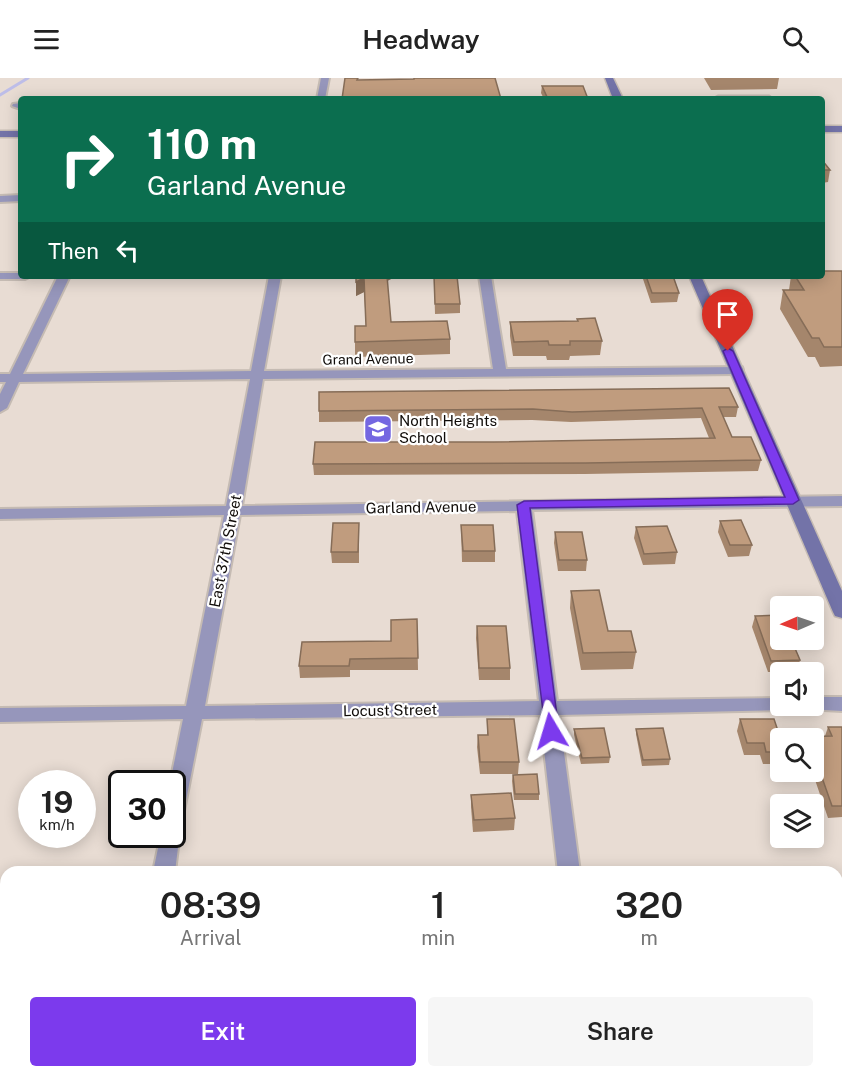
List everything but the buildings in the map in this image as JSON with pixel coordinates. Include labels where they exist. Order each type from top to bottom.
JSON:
[{"type":"street","points":[[322,96],[325,78]]},
{"type":"street","points":[[609,78],[617,96]]},
{"type":"street","points":[[825,129],[842,129]]},
{"type":"street","points":[[0,135],[18,134]]},
{"type":"street","points":[[0,199],[18,198]]},
{"type":"street","points":[[0,276],[18,276]]},
{"type":"street","points":[[0,408],[63,279]]},
{"type":"street","name":"East 37th Street","points":[[182,770],[233,511],[273,279]]},
{"type":"street","points":[[485,279],[500,373]]},
{"type":"street","points":[[696,279],[842,612]]},
{"type":"street","name":"Grand Avenue","points":[[0,378],[736,370]]},
{"type":"street","name":"Garland Avenue","points":[[0,514],[842,501]]},
{"type":"street","points":[[524,505],[568,866]]},
{"type":"street","points":[[824,704],[842,704]]},
{"type":"street","name":"Locust Street","points":[[0,715],[770,705]]},
{"type":"street","points":[[165,866],[168,848]]},
{"type":"waterway","points":[[0,95],[28,78]]},
{"type":"place","name":"North Heights School","points":[[378,429]]},
{"type":"route","points":[[551,731],[524,505],[793,500],[728,351]]}]
